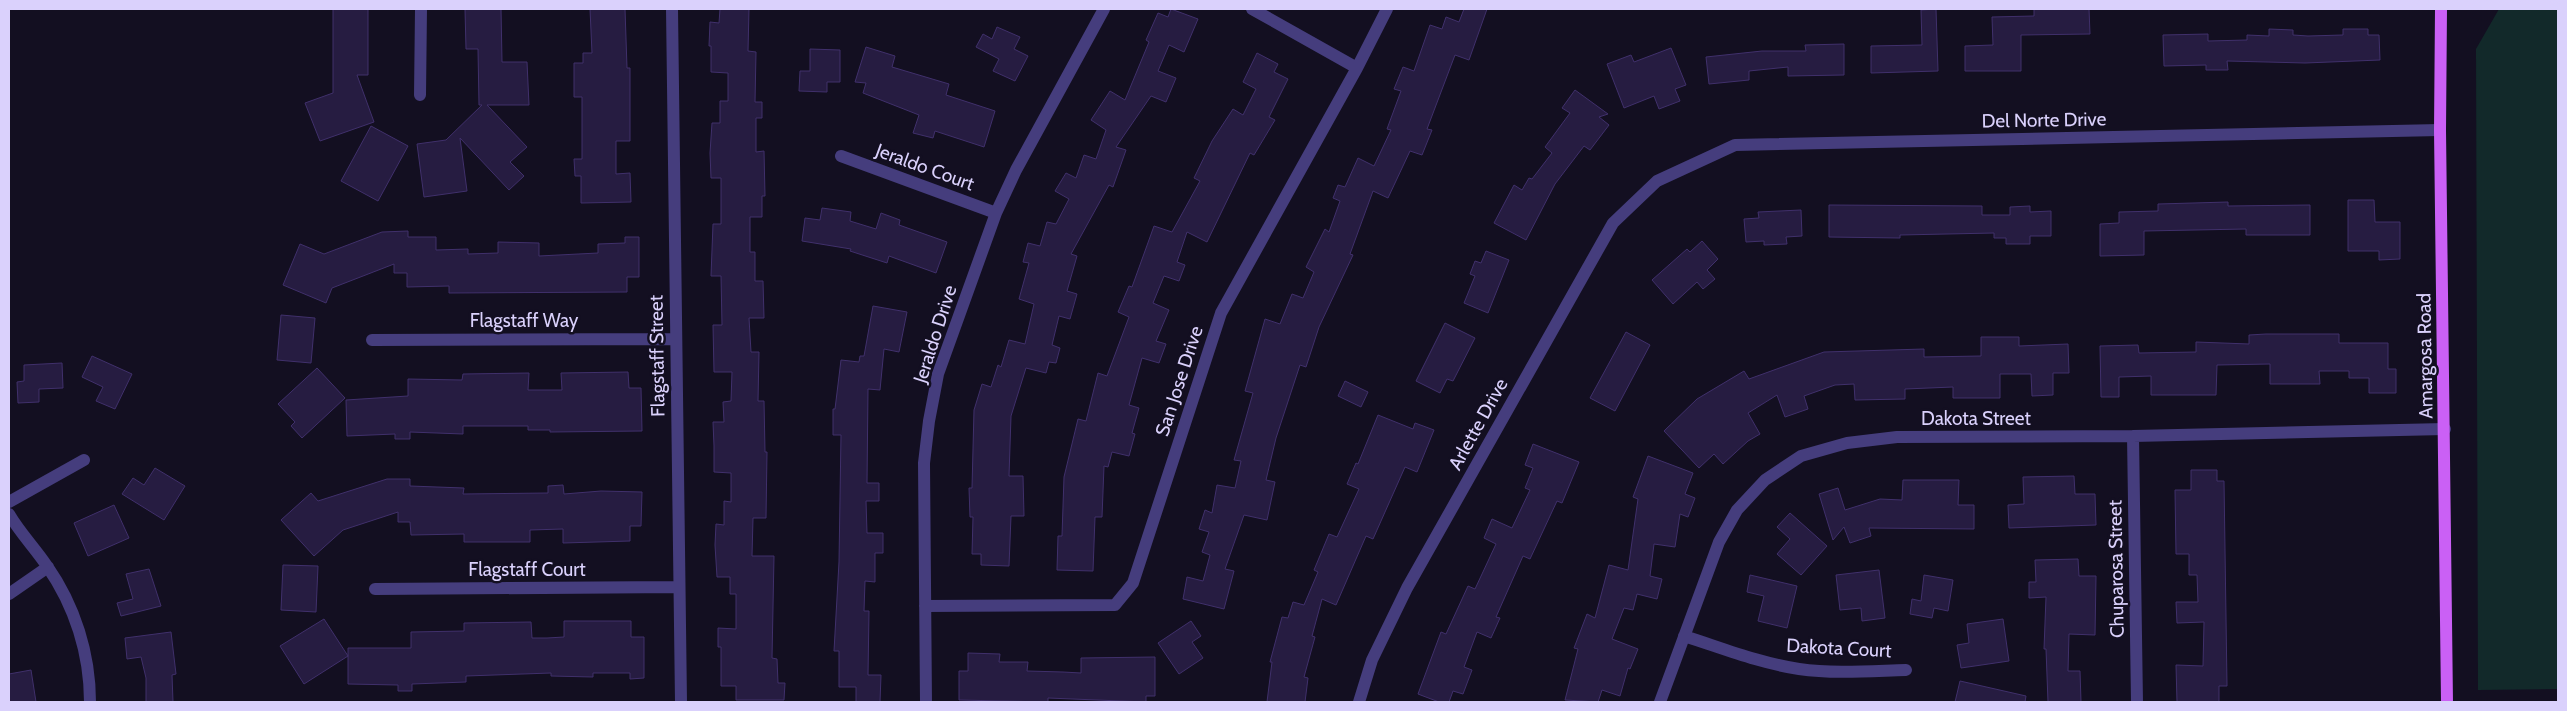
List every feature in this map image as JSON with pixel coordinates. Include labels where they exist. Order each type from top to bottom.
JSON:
[{"type":"main road","name":"Amargosa Road","points":[[2441,9],[2440,130],[2447,702]]},
{"type":"street","points":[[420,9],[420,95]]},
{"type":"street","name":"Flagstaff Street","points":[[672,9],[680,702]]},
{"type":"street","name":"Jeraldo Drive","points":[[926,702],[924,462],[929,421],[938,374],[996,213],[1016,170],[1104,9]]},
{"type":"street","points":[[1252,9],[1357,68]]},
{"type":"street","name":"San Jose Drive","points":[[925,606],[1115,604],[1133,584],[1221,313],[1357,68],[1387,9]]},
{"type":"street","name":"Del Norte Drive","points":[[1657,181],[1735,145],[2440,130]]},
{"type":"street","name":"Jeraldo Court","points":[[841,156],[996,213]]},
{"type":"street","name":"Arlette Drive","points":[[1359,702],[1372,660],[1407,588],[1613,223],[1657,181]]},
{"type":"street","name":"Flagstaff Way","points":[[372,340],[676,339]]},
{"type":"street","name":"Dakota Street","points":[[1660,702],[1719,542],[1737,510],[1765,480],[1801,456],[1846,443],[1897,437],[2133,436],[2445,429]]},
{"type":"street","name":"Chuparosa Street","points":[[2133,436],[2137,702]]},
{"type":"street","points":[[9,502],[84,460]]},
{"type":"street","points":[[9,514],[21,533],[48,567],[77,622],[90,676],[90,702]]},
{"type":"street","points":[[9,594],[48,567]]},
{"type":"street","name":"Flagstaff Court","points":[[375,589],[679,587]]},
{"type":"street","name":"Dakota Court","points":[[1684,636],[1748,657],[1799,669],[1856,672],[1906,670]]},
{"type":"green space","points":[[2499,9],[2558,9],[2558,689],[2478,690],[2476,49]]},
{"type":"building","points":[[333,9],[368,9],[368,75],[357,75],[374,122],[320,141],[305,103],[333,93]]},
{"type":"building","points":[[465,9],[501,9],[502,62],[527,62],[529,105],[487,105],[527,147],[510,162],[524,176],[509,190],[460,138],[467,191],[424,197],[417,144],[446,140],[482,105],[479,105],[478,49],[466,49]]},
{"type":"building","points":[[590,9],[625,9],[627,68],[630,68],[630,141],[616,141],[616,174],[630,173],[631,202],[581,203],[581,176],[575,176],[574,159],[582,159],[582,97],[574,97],[574,63],[583,63],[583,53],[592,53]]},
{"type":"building","points":[[720,9],[749,9],[748,51],[756,52],[755,102],[762,102],[762,118],[756,118],[756,152],[764,151],[765,196],[762,196],[762,217],[750,217],[750,252],[755,252],[755,281],[763,281],[764,318],[749,318],[751,352],[759,352],[758,401],[764,401],[765,452],[767,452],[766,518],[753,518],[752,556],[774,556],[772,658],[777,659],[778,683],[785,683],[784,700],[736,700],[736,686],[721,686],[721,647],[718,647],[718,628],[736,629],[736,594],[730,594],[730,577],[717,577],[715,545],[716,524],[724,525],[724,501],[731,502],[731,473],[714,472],[713,422],[724,422],[723,402],[731,401],[732,372],[714,372],[713,325],[722,325],[721,276],[711,276],[713,224],[721,224],[721,178],[711,178],[710,153],[712,123],[720,123],[720,101],[728,101],[728,73],[711,72],[711,46],[709,46],[710,22],[719,23]]},
{"type":"building","points":[[1171,9],[1198,19],[1184,52],[1169,45],[1158,71],[1176,78],[1166,102],[1151,96],[1116,147],[1126,150],[1113,187],[1109,185],[1071,254],[1077,256],[1067,291],[1077,294],[1070,319],[1059,316],[1052,345],[1060,348],[1056,363],[1049,362],[1046,373],[1026,368],[1011,416],[1009,476],[1023,476],[1024,516],[1011,516],[1009,566],[981,565],[981,554],[972,554],[973,517],[970,517],[969,488],[972,488],[974,410],[982,384],[991,387],[998,365],[1001,367],[1009,340],[1025,344],[1034,304],[1019,299],[1029,263],[1023,262],[1028,243],[1040,246],[1047,222],[1056,224],[1069,199],[1055,191],[1066,173],[1076,178],[1084,155],[1096,159],[1106,130],[1091,120],[1110,91],[1125,100],[1149,42],[1146,40],[1158,13],[1168,17]]},
{"type":"building","points":[[1464,9],[1487,9],[1469,60],[1455,55],[1427,129],[1432,130],[1422,155],[1410,151],[1388,198],[1373,191],[1350,254],[1353,255],[1319,327],[1306,367],[1300,365],[1276,438],[1266,480],[1275,482],[1267,520],[1244,515],[1225,569],[1234,571],[1224,609],[1183,599],[1187,577],[1203,581],[1210,555],[1202,552],[1209,532],[1199,529],[1205,510],[1212,513],[1217,485],[1235,488],[1241,461],[1234,460],[1253,393],[1245,391],[1265,319],[1280,324],[1292,294],[1303,298],[1314,272],[1306,267],[1325,229],[1329,232],[1340,201],[1333,198],[1338,185],[1345,187],[1358,158],[1374,166],[1391,130],[1387,129],[1401,91],[1394,89],[1403,67],[1414,71],[1430,25],[1442,29],[1446,17],[1459,22]]},
{"type":"building","points":[[1936,9],[1938,71],[1871,73],[1871,46],[1922,45],[1921,10]]},
{"type":"building","points":[[2034,9],[2089,9],[2090,34],[2021,35],[2021,71],[1965,71],[1965,46],[1993,45],[1992,17],[2034,16]]},
{"type":"building","points":[[997,27],[1020,37],[1014,49],[1028,56],[1015,81],[993,71],[999,59],[976,47],[983,34],[992,39]]},
{"type":"building","points":[[2269,29],[2293,30],[2293,35],[2308,36],[2343,35],[2343,29],[2368,29],[2368,35],[2379,35],[2380,60],[2305,63],[2227,61],[2228,70],[2206,70],[2206,65],[2164,66],[2163,35],[2208,34],[2208,41],[2247,40],[2247,35],[2269,36]]},
{"type":"building","points":[[1844,44],[1844,75],[1788,76],[1788,67],[1749,71],[1749,80],[1709,84],[1706,57],[1762,51],[1806,51],[1805,45]]},
{"type":"building","points":[[866,47],[895,56],[892,67],[949,84],[946,95],[995,111],[984,147],[935,131],[933,138],[913,133],[919,115],[863,93],[866,83],[855,82]]},
{"type":"building","points":[[1671,48],[1686,85],[1675,89],[1680,101],[1659,109],[1654,96],[1624,108],[1607,64],[1631,55],[1634,62]]},
{"type":"building","points":[[810,49],[840,50],[840,82],[827,82],[827,92],[799,91],[800,71],[810,71]]},
{"type":"building","points":[[1257,53],[1278,64],[1274,72],[1288,79],[1269,117],[1275,120],[1254,155],[1250,153],[1207,242],[1187,232],[1177,262],[1185,265],[1179,281],[1164,276],[1153,303],[1169,310],[1156,341],[1166,344],[1159,363],[1142,358],[1129,405],[1139,408],[1132,433],[1135,434],[1129,456],[1112,452],[1108,467],[1104,466],[1102,517],[1095,517],[1093,571],[1057,570],[1058,536],[1062,536],[1064,477],[1078,419],[1086,421],[1098,373],[1107,376],[1129,317],[1118,312],[1129,286],[1132,287],[1154,226],[1172,232],[1200,181],[1194,178],[1212,141],[1233,109],[1243,115],[1256,89],[1243,82]]},
{"type":"building","points":[[1575,90],[1608,114],[1599,117],[1609,125],[1590,150],[1584,146],[1555,184],[1526,240],[1494,223],[1514,185],[1522,190],[1529,178],[1532,179],[1552,153],[1545,147],[1570,113],[1562,108]]},
{"type":"building","points":[[371,126],[408,146],[378,201],[341,181]]},
{"type":"building","points":[[2348,200],[2374,200],[2375,222],[2400,222],[2400,259],[2379,260],[2379,251],[2348,251]]},
{"type":"building","points":[[2228,202],[2228,206],[2310,205],[2310,235],[2246,235],[2246,229],[2144,231],[2144,255],[2100,256],[2100,224],[2119,223],[2119,212],[2158,211],[2158,204]]},
{"type":"building","points":[[1829,205],[1982,206],[1982,215],[2010,215],[2010,207],[2030,206],[2030,212],[2051,211],[2051,236],[2030,236],[2030,244],[2006,244],[2006,238],[1994,238],[1994,233],[1900,235],[1900,238],[1829,237]]},
{"type":"building","points":[[822,208],[851,212],[850,221],[876,229],[881,213],[900,220],[899,225],[947,242],[936,273],[889,256],[887,263],[850,251],[851,249],[802,241],[805,218],[820,220]]},
{"type":"building","points":[[1801,210],[1802,236],[1786,237],[1787,244],[1764,245],[1764,241],[1746,242],[1744,219],[1759,218],[1758,212]]},
{"type":"building","points":[[408,231],[408,237],[436,237],[436,250],[468,249],[468,254],[498,253],[498,242],[539,243],[539,256],[598,253],[598,244],[625,243],[625,237],[639,237],[639,277],[627,277],[627,292],[449,293],[449,286],[407,287],[407,273],[394,273],[394,264],[332,288],[326,303],[283,285],[300,244],[324,254],[382,232]]},
{"type":"building","points":[[1702,241],[1718,259],[1707,270],[1715,279],[1703,289],[1697,282],[1673,304],[1652,280],[1687,249],[1690,252]]},
{"type":"building","points":[[1486,251],[1509,260],[1488,313],[1464,303],[1475,276],[1470,274],[1475,261],[1481,263]]},
{"type":"building","points":[[873,306],[907,312],[899,352],[884,349],[880,390],[868,389],[867,483],[879,483],[879,501],[866,501],[867,533],[883,533],[883,553],[875,553],[875,582],[865,581],[864,611],[869,611],[868,675],[881,675],[880,702],[856,702],[856,687],[839,687],[839,651],[834,651],[839,562],[841,435],[833,435],[833,409],[835,409],[841,360],[859,362],[860,356],[864,356]]},
{"type":"building","points":[[281,315],[315,318],[311,363],[277,360]]},
{"type":"building","points":[[1445,323],[1475,338],[1453,381],[1447,379],[1440,393],[1416,381]]},
{"type":"building","points":[[1626,332],[1650,345],[1615,411],[1590,398]]},
{"type":"building","points":[[2339,334],[2339,343],[2388,343],[2388,369],[2396,369],[2396,393],[2369,393],[2369,378],[2349,378],[2349,371],[2319,371],[2320,384],[2270,384],[2270,364],[2217,365],[2216,395],[2151,395],[2151,376],[2119,377],[2119,397],[2101,397],[2100,346],[2138,345],[2139,353],[2196,352],[2196,342],[2249,344],[2249,335]]},
{"type":"building","points":[[1981,337],[2019,337],[2019,346],[2068,344],[2069,373],[2053,373],[2053,395],[2032,396],[2031,374],[2000,374],[2000,398],[1953,398],[1953,387],[1905,389],[1905,399],[1855,400],[1854,384],[1835,385],[1804,396],[1808,409],[1785,417],[1777,395],[1748,413],[1760,434],[1748,441],[1723,464],[1714,454],[1699,468],[1664,431],[1697,399],[1744,371],[1749,379],[1824,352],[1924,349],[1924,357],[1981,356]]},
{"type":"building","points":[[92,356],[132,374],[115,409],[96,401],[103,387],[82,377]]},
{"type":"building","points":[[62,363],[63,388],[39,389],[39,402],[18,403],[17,382],[24,381],[24,365]]},
{"type":"building","points":[[317,368],[345,398],[302,438],[291,426],[295,422],[278,404]]},
{"type":"building","points":[[628,372],[629,388],[641,388],[642,431],[550,432],[550,430],[528,430],[528,426],[463,426],[463,434],[410,432],[410,439],[395,439],[395,434],[347,436],[346,400],[408,396],[408,379],[462,380],[463,374],[529,373],[528,390],[562,390],[561,373]]},
{"type":"building","points":[[1345,381],[1368,392],[1361,407],[1338,396]]},
{"type":"building","points":[[1378,415],[1413,429],[1415,423],[1434,430],[1417,472],[1405,467],[1373,539],[1366,536],[1336,605],[1322,599],[1312,636],[1315,637],[1304,677],[1308,678],[1305,702],[1267,702],[1272,662],[1270,662],[1282,617],[1288,618],[1293,602],[1304,605],[1318,572],[1314,570],[1329,534],[1337,537],[1359,489],[1347,484],[1356,463],[1358,464]]},
{"type":"building","points":[[1533,444],[1579,462],[1562,503],[1557,501],[1530,559],[1523,556],[1496,617],[1500,618],[1491,638],[1477,632],[1464,667],[1472,670],[1463,694],[1453,691],[1449,702],[1439,702],[1418,694],[1441,632],[1446,634],[1468,586],[1475,589],[1496,544],[1484,538],[1492,519],[1512,528],[1530,490],[1525,488],[1533,468],[1525,465]]},
{"type":"building","points":[[1648,456],[1693,473],[1685,494],[1695,498],[1688,517],[1680,514],[1675,547],[1654,544],[1650,576],[1662,579],[1657,599],[1637,594],[1633,610],[1624,608],[1612,639],[1638,649],[1630,669],[1628,668],[1620,696],[1602,690],[1598,702],[1565,700],[1578,649],[1574,648],[1587,614],[1595,618],[1609,565],[1628,570],[1638,499],[1633,497]]},
{"type":"building","points":[[155,468],[185,486],[164,520],[122,494],[133,478],[144,485]]},
{"type":"building","points":[[2191,470],[2217,470],[2217,481],[2224,481],[2227,686],[2219,686],[2219,702],[2177,702],[2176,665],[2203,666],[2204,622],[2177,623],[2176,602],[2198,602],[2197,575],[2189,575],[2189,554],[2176,554],[2175,490],[2191,490]]},
{"type":"building","points":[[2074,476],[2075,494],[2095,494],[2096,525],[2009,528],[2008,505],[2024,504],[2023,477]]},
{"type":"building","points":[[387,479],[410,479],[410,486],[464,488],[463,494],[548,493],[548,486],[563,485],[564,494],[601,491],[642,492],[641,526],[630,526],[630,541],[563,543],[563,529],[530,530],[530,542],[464,542],[464,534],[411,535],[410,522],[398,522],[398,512],[343,530],[314,556],[281,520],[311,493],[318,501]]},
{"type":"building","points":[[1903,480],[1959,480],[1958,505],[1974,505],[1974,529],[1869,528],[1871,536],[1850,543],[1844,527],[1833,540],[1819,494],[1838,488],[1845,510],[1880,499],[1902,500]]},
{"type":"building","points":[[114,505],[129,538],[88,556],[74,523]]},
{"type":"building","points":[[1790,513],[1827,546],[1801,575],[1777,554],[1790,539],[1777,527]]},
{"type":"building","points":[[2078,559],[2079,576],[2096,576],[2095,635],[2069,634],[2068,671],[2080,671],[2081,702],[2048,702],[2046,649],[2044,649],[2046,597],[2029,598],[2029,582],[2036,582],[2035,560]]},
{"type":"building","points":[[283,565],[318,566],[316,612],[281,610]]},
{"type":"building","points":[[149,569],[161,606],[121,616],[117,603],[133,599],[126,574]]},
{"type":"building","points":[[1879,570],[1885,618],[1862,621],[1861,608],[1840,610],[1836,575]]},
{"type":"building","points":[[1750,575],[1797,586],[1787,628],[1758,621],[1764,596],[1747,592]]},
{"type":"building","points":[[1924,575],[1953,580],[1948,611],[1934,608],[1932,618],[1910,614],[1912,599],[1921,601]]},
{"type":"building","points":[[324,619],[348,656],[304,684],[280,646]]},
{"type":"building","points":[[2003,619],[2009,661],[1961,668],[1957,645],[1969,643],[1967,624]]},
{"type":"building","points":[[564,621],[631,621],[631,637],[644,637],[644,678],[630,679],[630,673],[593,673],[593,677],[551,676],[551,673],[466,676],[466,682],[412,684],[412,691],[398,691],[398,685],[348,684],[348,648],[411,648],[411,632],[464,631],[464,623],[531,622],[532,638],[547,638],[564,637]]},
{"type":"building","points":[[1191,621],[1201,636],[1192,642],[1203,658],[1179,674],[1158,643]]},
{"type":"building","points":[[171,632],[176,674],[172,675],[173,702],[146,702],[146,678],[141,657],[127,659],[125,638]]},
{"type":"building","points":[[968,653],[1000,654],[999,662],[1028,662],[1027,671],[1081,673],[1081,658],[1155,657],[1155,696],[1146,696],[1146,702],[1048,698],[1048,702],[959,700],[959,671],[968,671]]},
{"type":"building","points":[[31,670],[36,702],[9,702],[9,674]]},
{"type":"building","points":[[1960,681],[2026,696],[2025,702],[1955,702]]}]
